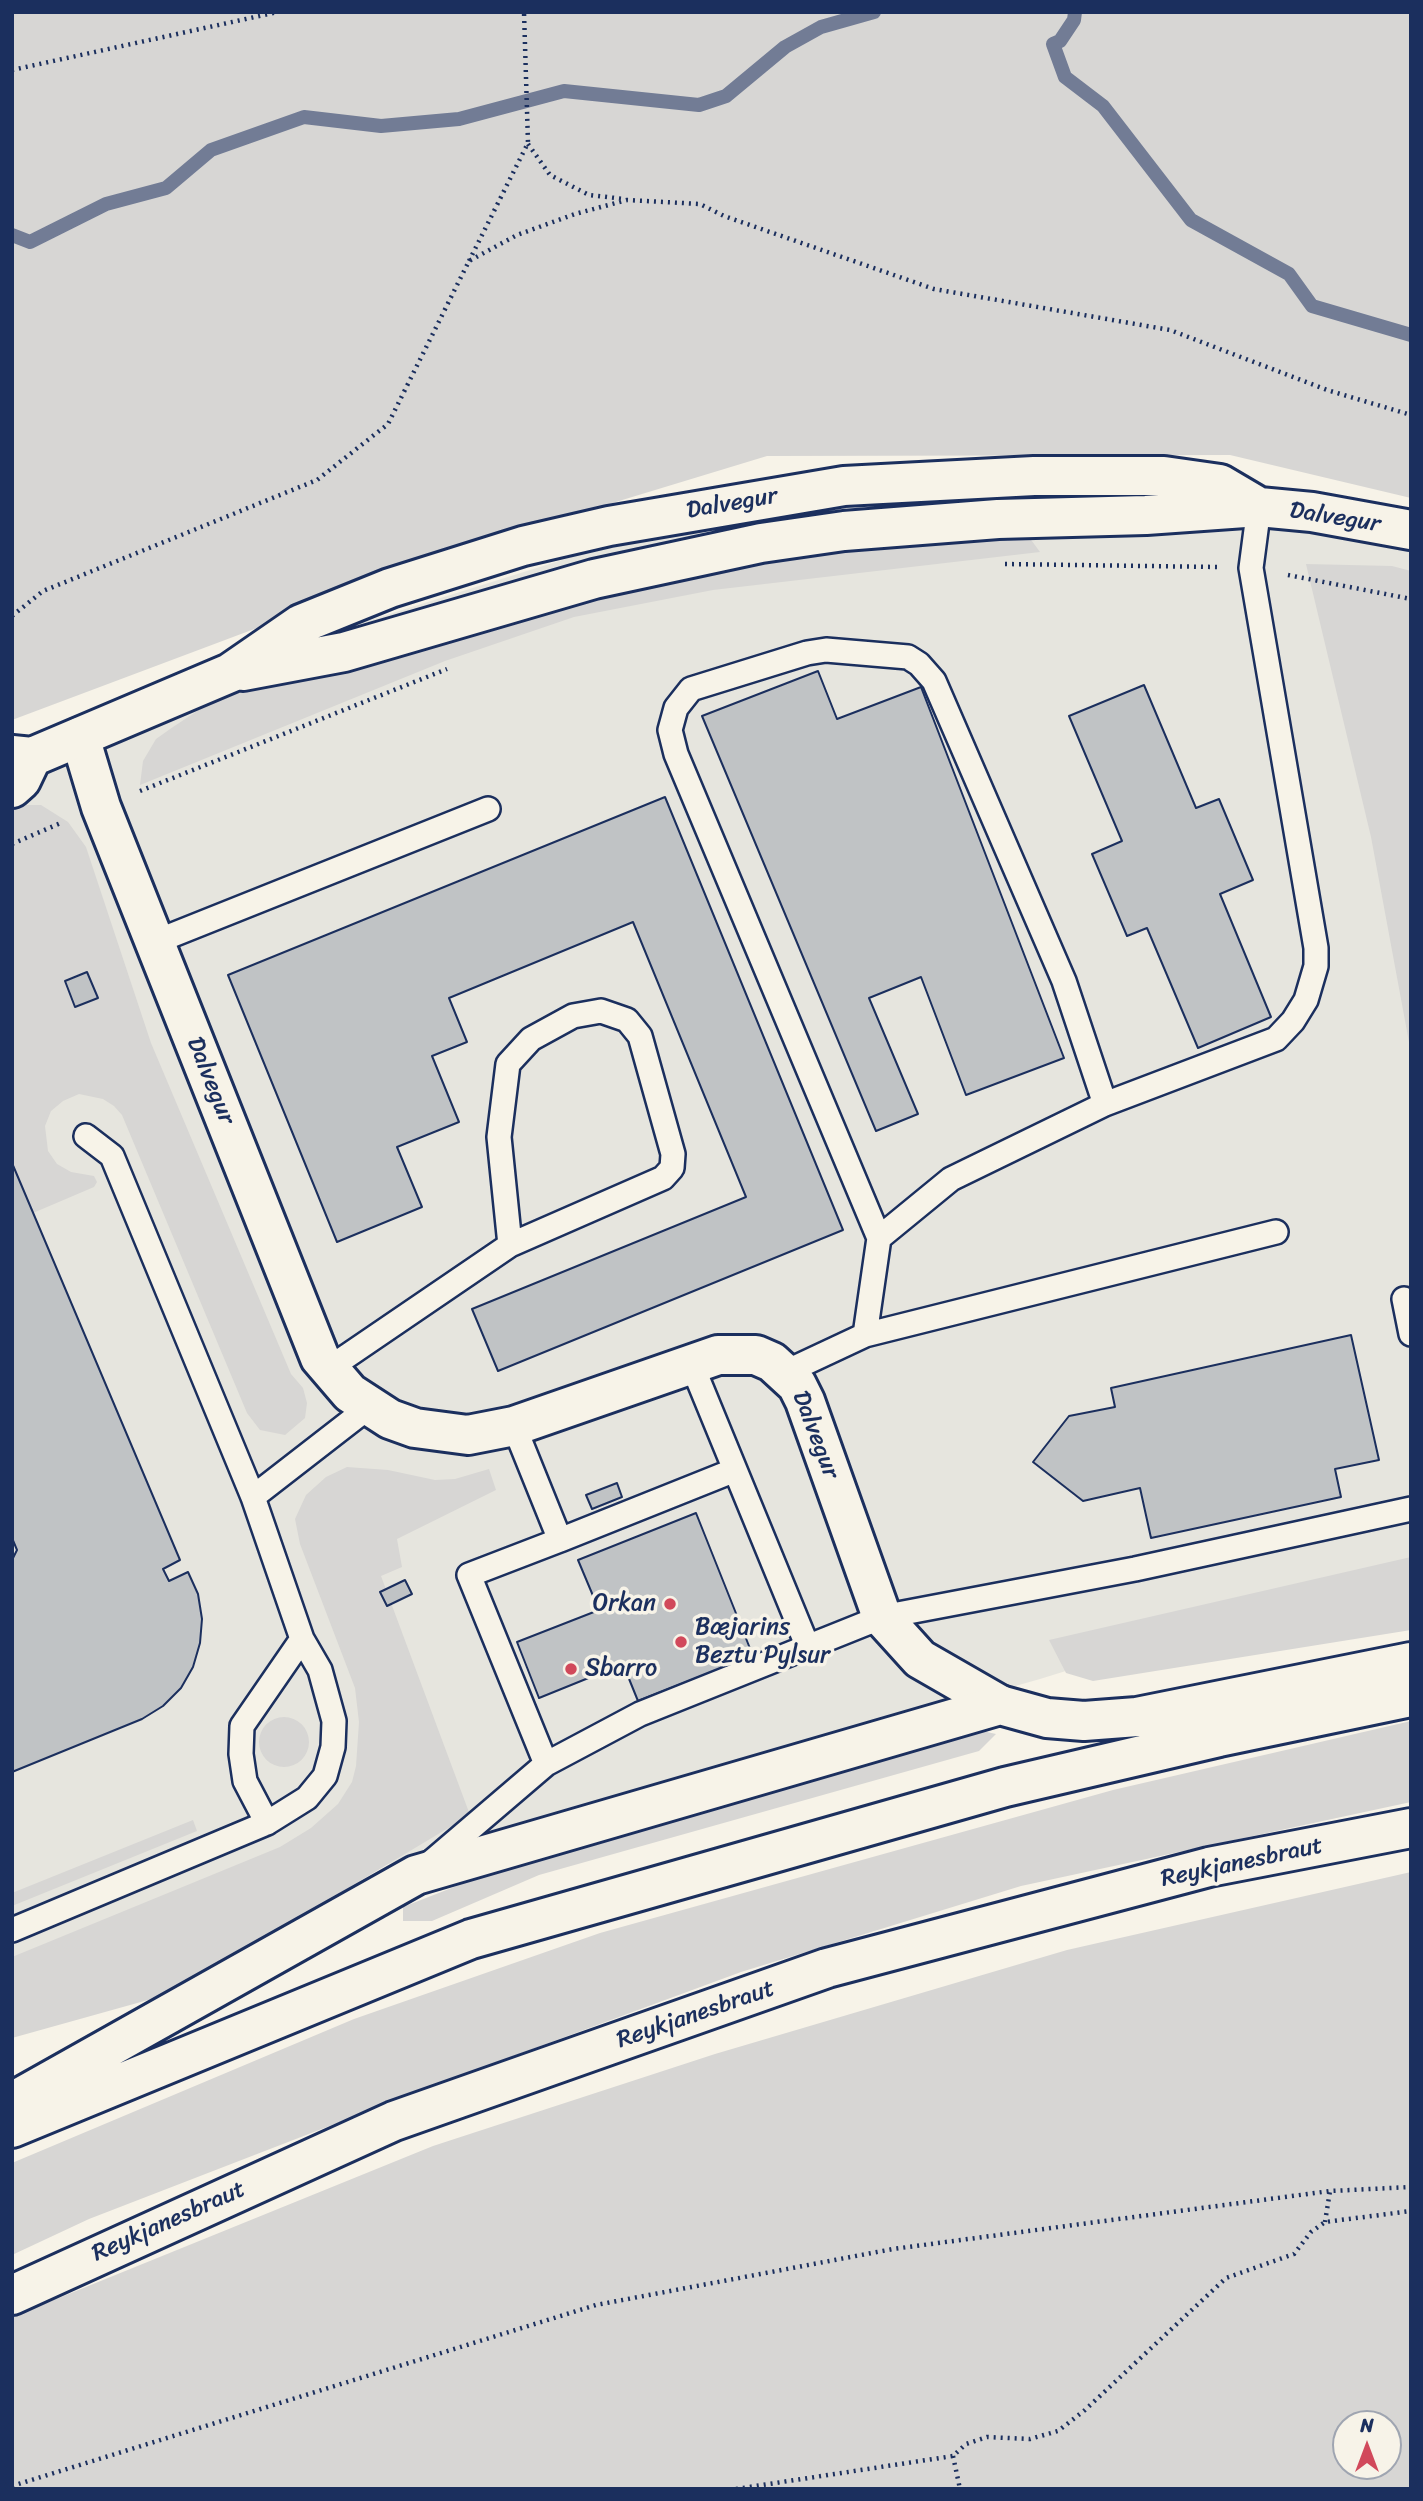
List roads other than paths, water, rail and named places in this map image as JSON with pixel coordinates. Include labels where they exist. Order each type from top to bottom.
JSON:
[{"type":"main road","name":"Dalvegur","points":[[19,767],[80,737],[230,673],[301,624],[390,587],[523,546],[609,526],[844,486],[1034,476],[1164,476],[1220,484],[1259,507]]},
{"type":"main road","name":"Dalvegur","points":[[230,673],[344,652],[594,579],[761,543],[844,531],[998,519],[1146,515],[1259,507],[1312,512],[1411,530]]},
{"type":"main road","name":"Dalvegur","points":[[80,737],[101,807],[315,1345],[328,1368],[369,1407],[415,1428],[468,1435],[514,1426],[718,1355],[756,1355],[786,1372],[805,1401],[882,1617],[920,1659],[1000,1705],[1047,1718],[1084,1721],[1138,1717],[1411,1662]]},
{"type":"main road","points":[[12,2128],[471,1939],[1005,1787],[1219,1737],[1411,1697]]},
{"type":"main road","points":[[12,2102],[416,1875],[1000,1705]]},
{"type":"main road","name":"Reykjanesbraut","points":[[12,2295],[394,2121],[828,1968],[1209,1867],[1411,1828]]},
{"type":"lane","points":[[879,1238],[962,1173],[1105,1104],[1276,1039],[1293,1021],[1312,984],[1316,948],[1251,568],[1259,507]]},
{"type":"lane","points":[[865,1335],[879,1238],[676,754],[670,730],[676,708],[691,689],[826,650],[908,657],[919,664],[934,681],[1064,981],[1105,1104]]},
{"type":"lane","points":[[155,942],[488,809]]},
{"type":"lane","points":[[328,1368],[510,1245],[663,1178],[672,1168],[673,1154],[640,1036],[627,1020],[601,1011],[573,1016],[531,1040],[508,1064],[499,1137],[510,1245]]},
{"type":"lane","points":[[12,1930],[267,1823],[307,1798],[325,1776],[333,1747],[334,1721],[320,1670],[302,1639],[253,1497],[112,1156],[86,1136]]},
{"type":"lane","points":[[786,1372],[865,1335],[1276,1232]]},
{"type":"lane","points":[[1404,1298],[1411,1335]]},
{"type":"lane","points":[[692,1365],[807,1645]]},
{"type":"lane","points":[[253,1497],[369,1407]]},
{"type":"lane","points":[[514,1426],[560,1540]]},
{"type":"lane","points":[[545,1764],[469,1575],[735,1470]]},
{"type":"lane","points":[[416,1875],[545,1764],[640,1714],[882,1617],[1135,1569],[1411,1509]]},
{"type":"lane","points":[[267,1823],[245,1781],[241,1754],[242,1726],[302,1639]]},
{"type":"waterway","points":[[12,235],[30,242],[106,204],[166,188],[211,150],[304,117],[381,126],[459,119],[564,91],[699,105],[726,96],[785,47],[821,27],[874,12]]},
{"type":"waterway","points":[[1075,12],[1074,20],[1060,41],[1053,44],[1065,77],[1103,106],[1191,220],[1289,274],[1312,306],[1411,335]]},
{"type":"place","name":"Orkan","points":[[670,1604]]},
{"type":"place","name":"Bæjarins Beztu Pylsur","points":[[681,1642]]},
{"type":"place","name":"Sbarro","points":[[571,1669]]}]
